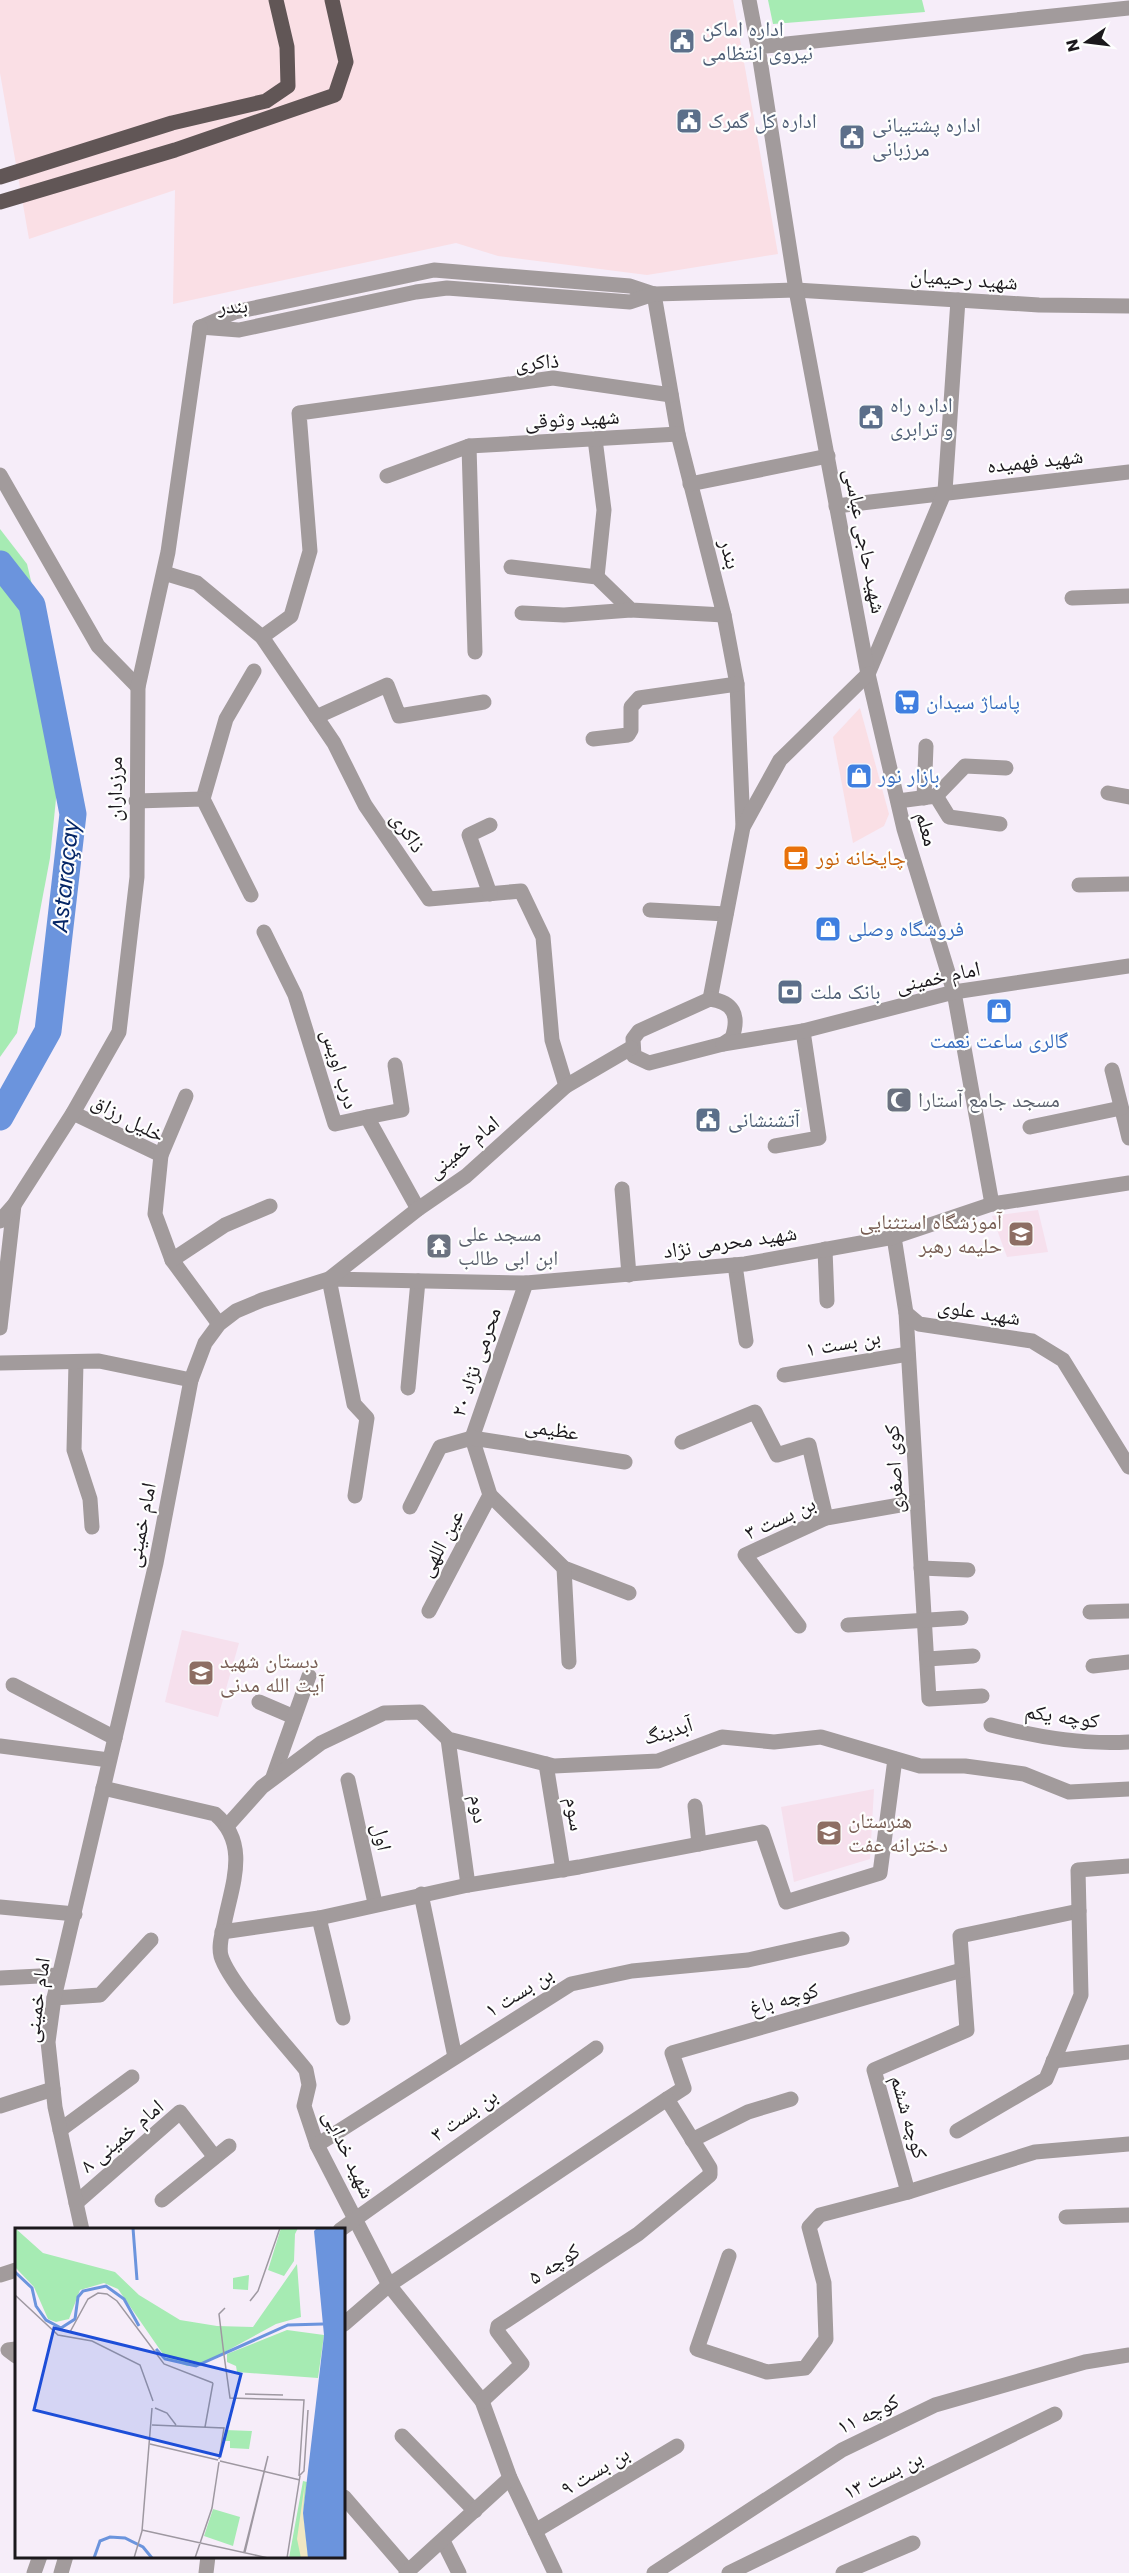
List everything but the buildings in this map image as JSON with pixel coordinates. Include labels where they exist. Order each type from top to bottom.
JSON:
[{"type":"main road","points":[[0,177],[172,123],[266,101],[288,86],[286,47],[276,0]]},
{"type":"main road","points":[[0,202],[175,150],[335,95],[346,62],[332,0]]},
{"type":"street","name":"شهید حاجی عباسی","points":[[749,0],[796,290],[868,674]]},
{"type":"street","points":[[758,47],[1129,8]]},
{"type":"street","name":"بندر","points":[[200,327],[235,312],[434,270],[630,286],[654,294],[796,290]]},
{"type":"street","name":"شهید رحیمیان","points":[[796,290],[1039,305],[1129,306]]},
{"type":"street","name":"بندر","points":[[654,294],[678,434],[724,615],[737,684],[743,827]]},
{"type":"street","points":[[710,999],[743,827],[780,760],[868,674],[945,491],[958,300]]},
{"type":"street","name":"مرزداران","points":[[0,1221],[14,1204],[73,1113],[119,1032],[136,878],[138,687],[164,573],[200,327]]},
{"type":"street","name":"ذاکری","points":[[262,637],[291,616],[310,551],[299,413],[553,378],[671,395]]},
{"type":"street","name":"شهید وثوقی","points":[[387,476],[468,446],[678,434]]},
{"type":"street","points":[[595,439],[604,510],[597,577]]},
{"type":"street","points":[[468,446],[475,652]]},
{"type":"street","points":[[690,484],[828,456]]},
{"type":"street","name":"شهید فهمیده","points":[[836,506],[945,491],[1129,472]]},
{"type":"street","points":[[0,475],[98,646],[138,687]]},
{"type":"street","points":[[511,567],[597,577],[631,610]]},
{"type":"street","name":"ذاکری","points":[[164,573],[197,583],[262,637],[334,743],[365,805],[429,899],[521,891],[543,937],[552,1040],[566,1086]]},
{"type":"street","points":[[1072,598],[1129,596]]},
{"type":"street","points":[[522,614],[564,615],[631,610],[724,615]]},
{"type":"street","points":[[251,895],[203,799],[226,719],[254,671]]},
{"type":"street","name":"معلم","points":[[868,674],[898,801],[954,992],[992,1204]]},
{"type":"street","points":[[593,739],[627,735],[631,730],[631,707],[639,698],[737,684]]},
{"type":"street","points":[[316,717],[387,685],[399,716],[484,702]]},
{"type":"street","points":[[926,746],[930,797],[948,817],[1000,824]]},
{"type":"street","points":[[898,801],[930,797],[965,766],[1006,768]]},
{"type":"street","points":[[1108,793],[1129,797]]},
{"type":"street","points":[[136,801],[203,799]]},
{"type":"street","points":[[490,825],[469,835],[490,894]]},
{"type":"street","points":[[1079,885],[1129,884]]},
{"type":"street","points":[[650,910],[726,914]]},
{"type":"street","name":"درب اویس","points":[[264,932],[295,995],[334,1124],[367,1117],[418,1209]]},
{"type":"street","name":"امام خمینی","points":[[82,2228],[53,2089],[48,2042],[54,1998],[156,1563],[190,1380],[205,1343],[219,1324],[236,1311],[262,1300],[329,1279],[495,1152],[566,1086],[632,1048],[639,1060],[649,1063],[723,1044],[803,1031],[954,992],[1129,966]]},
{"type":"street","points":[[632,1048],[633,1040],[639,1031],[710,999],[723,1000],[731,1006],[736,1017],[732,1038],[723,1044]]},
{"type":"street","points":[[775,1146],[819,1138],[803,1031]]},
{"type":"street","points":[[367,1117],[402,1110],[395,1065]]},
{"type":"street","points":[[1112,1070],[1129,1138]]},
{"type":"street","points":[[161,1155],[186,1096]]},
{"type":"street","points":[[1030,1127],[1121,1108]]},
{"type":"street","name":"خلیل رزاق","points":[[73,1113],[161,1155],[155,1214],[172,1260],[219,1324]]},
{"type":"street","name":"شهید محرمی نژاد","points":[[329,1279],[526,1283],[735,1265],[894,1237],[992,1204],[1129,1184]]},
{"type":"street","points":[[622,1189],[629,1275]]},
{"type":"street","points":[[0,1328],[14,1204]]},
{"type":"street","points":[[172,1260],[225,1225],[270,1206]]},
{"type":"street","name":"کوی اصغری","points":[[894,1237],[906,1312],[929,1699],[982,1696]]},
{"type":"street","points":[[825,1249],[826,1301]]},
{"type":"street","points":[[735,1265],[746,1341]]},
{"type":"street","points":[[329,1279],[354,1404],[367,1418],[355,1496]]},
{"type":"street","points":[[408,1389],[418,1281]]},
{"type":"street","name":"محرمی نژاد ۲۰","points":[[526,1283],[472,1438],[490,1495],[564,1568],[629,1593]]},
{"type":"street","name":"شهید علوی","points":[[906,1312],[919,1324],[1032,1341],[1063,1360],[1129,1467]]},
{"type":"street","name":"بن بست ۱","points":[[784,1375],[908,1354]]},
{"type":"street","points":[[0,1363],[99,1361],[190,1380]]},
{"type":"street","points":[[76,1362],[74,1450],[90,1499],[92,1527]]},
{"type":"street","points":[[682,1442],[755,1412],[777,1455],[809,1445],[826,1518]]},
{"type":"street","points":[[410,1507],[440,1448],[472,1438]]},
{"type":"street","name":"عظیمی","points":[[472,1438],[626,1462]]},
{"type":"street","name":"عین اللهی","points":[[429,1611],[490,1495]]},
{"type":"street","name":"بن بست ۳","points":[[800,1626],[745,1554],[826,1518],[917,1502]]},
{"type":"street","points":[[564,1568],[569,1662]]},
{"type":"street","points":[[921,1568],[968,1569]]},
{"type":"street","points":[[1090,1612],[1129,1611]]},
{"type":"street","points":[[848,1625],[961,1618]]},
{"type":"street","points":[[927,1659],[973,1656]]},
{"type":"street","points":[[1093,1666],[1129,1662]]},
{"type":"street","points":[[272,1780],[309,1676]]},
{"type":"street","points":[[13,1685],[115,1738]]},
{"type":"street","points":[[260,1702],[294,1718]]},
{"type":"street","name":"آبدینگ","points":[[228,1825],[272,1780],[321,1743],[384,1713],[420,1712],[448,1739],[554,1766],[658,1761],[722,1737],[774,1742],[821,1737],[920,1766],[965,1766],[1024,1774],[1069,1792],[1129,1789]]},
{"type":"street","name":"کوچه یکم","points":[[991,1725],[1029,1735],[1097,1744],[1129,1742]]},
{"type":"street","name":"دوم","points":[[448,1739],[468,1885]]},
{"type":"street","points":[[0,1746],[109,1760]]},
{"type":"street","points":[[222,1932],[319,1918],[421,1894],[762,1832],[786,1902],[880,1874],[895,1759]]},
{"type":"street","name":"سوم","points":[[546,1764],[563,1870]]},
{"type":"street","name":"اول","points":[[348,1780],[375,1904]]},
{"type":"street","points":[[103,1788],[215,1814],[228,1825]]},
{"type":"street","points":[[695,1806],[699,1844]]},
{"type":"street","name":"شهید خدایی","points":[[228,1825],[237,1847],[234,1877],[222,1932],[222,1956],[233,1978],[306,2070],[309,2085],[304,2106],[317,2145],[389,2285],[482,2401],[510,2478],[555,2573]]},
{"type":"street","points":[[957,2131],[1046,2079],[1081,1995],[1078,1870],[1129,1866]]},
{"type":"street","points":[[421,1894],[455,2057]]},
{"type":"street","points":[[0,1907],[75,1914]]},
{"type":"street","name":"کوچه ششم","points":[[1079,1911],[960,1936],[967,2030],[874,2070],[908,2192],[1035,2152],[1129,2144]]},
{"type":"street","points":[[319,1918],[343,2018]]},
{"type":"street","name":"بن بست ۱","points":[[317,2145],[571,1984],[632,1971],[748,1960],[842,1938]]},
{"type":"street","points":[[54,1998],[100,1995],[151,1940]]},
{"type":"street","name":"کوچه باغ","points":[[345,2323],[389,2285],[684,2088],[672,2053],[962,1970]]},
{"type":"street","points":[[0,1978],[59,1975]]},
{"type":"street","name":"بن بست ۳","points":[[341,2228],[596,2048]]},
{"type":"street","points":[[1053,2061],[1129,2052]]},
{"type":"street","points":[[60,2130],[132,2077]]},
{"type":"street","points":[[0,2106],[53,2089]]},
{"type":"street","points":[[667,2099],[692,2140],[748,2112],[791,2099]]},
{"type":"street","name":"امام خمینی ۸","points":[[76,2203],[180,2112],[214,2156]]},
{"type":"street","name":"کوچه ۵","points":[[482,2401],[522,2364],[497,2331],[498,2326],[638,2234],[711,2171],[692,2140]]},
{"type":"street","points":[[162,2200],[229,2146]]},
{"type":"street","points":[[729,2256],[697,2349],[767,2372],[805,2368],[826,2339],[824,2283],[808,2228],[820,2215],[908,2192]]},
{"type":"street","points":[[1066,2217],[1129,2215]]},
{"type":"street","points":[[0,2275],[15,2270]]},
{"type":"street","name":"کوچه ۱۱","points":[[654,2573],[842,2450],[935,2405],[1085,2362],[1129,2355]]},
{"type":"street","name":"بن بست ۱۳","points":[[729,2573],[1055,2414]]},
{"type":"street","points":[[402,2436],[475,2511]]},
{"type":"street","name":"بن بست ۹","points":[[535,2531],[677,2446]]},
{"type":"street","points":[[345,2498],[407,2572],[510,2478]]},
{"type":"street","points":[[443,2541],[459,2573]]},
{"type":"street","points":[[843,2573],[913,2543]]},
{"type":"street","points":[[34,2573],[39,2558]]},
{"type":"street","points":[[61,2573],[65,2558]]},
{"type":"street","points":[[206,2573],[208,2558]]},
{"type":"shaded area","points":[[0,0],[733,0],[778,254],[647,275],[498,256],[456,243],[173,304],[175,190],[29,239],[0,73]]},
{"type":"shaded area","name":"بازار نور","points":[[860,708],[889,814],[884,826],[853,843],[833,737]]},
{"type":"shaded area","name":"آموزشگاه استثنایی حلیمه رهبر","points":[[1038,1210],[1048,1252],[1007,1257],[992,1216]]},
{"type":"shaded area","name":"دبستان شهید آیت الله مدنی","points":[[182,1630],[239,1643],[218,1717],[165,1702]]},
{"type":"shaded area","name":"هنرستان دخترانه عفت","points":[[874,1789],[870,1859],[794,1882],[781,1807]]},
{"type":"green space","points":[[768,0],[922,0],[925,12],[773,24]]},
{"type":"green space","points":[[0,529],[27,564],[64,720],[50,858],[17,1033],[0,1057]]},
{"type":"waterway","name":"Astaraçay","points":[[0,564],[32,605],[73,814],[48,1031],[0,1117]]},
{"type":"place","name":"اداره اماکن نیروی انتظامی","points":[[682,41]]},
{"type":"place","name":"اداره کل گمرک","points":[[689,121]]},
{"type":"place","name":"اداره پشتیبانی مرزبانی","points":[[852,137]]},
{"type":"place","name":"اداره راه و ترابری","points":[[871,417]]},
{"type":"place","name":"پاساژ سیدان","points":[[907,702]]},
{"type":"place","name":"بازار نور","points":[[859,776]]},
{"type":"place","name":"چایخانه نور","points":[[796,858]]},
{"type":"place","name":"فروشگاه وصلی","points":[[828,929]]},
{"type":"place","name":"بانک ملت","points":[[790,992]]},
{"type":"place","name":"گالری ساعت نعمت","points":[[999,1011]]},
{"type":"place","name":"مسجد جامع آستارا","points":[[899,1100]]},
{"type":"place","name":"آتشنشانی","points":[[708,1120]]},
{"type":"place","name":"آموزشگاه استثنایی حلیمه رهبر","points":[[1021,1234]]},
{"type":"place","name":"مسجد علی ابن ابی طالب","points":[[439,1246]]},
{"type":"place","name":"دبستان شهید آیت الله مدنی","points":[[201,1673]]},
{"type":"place","name":"هنرستان دخترانه عفت","points":[[829,1833]]}]
